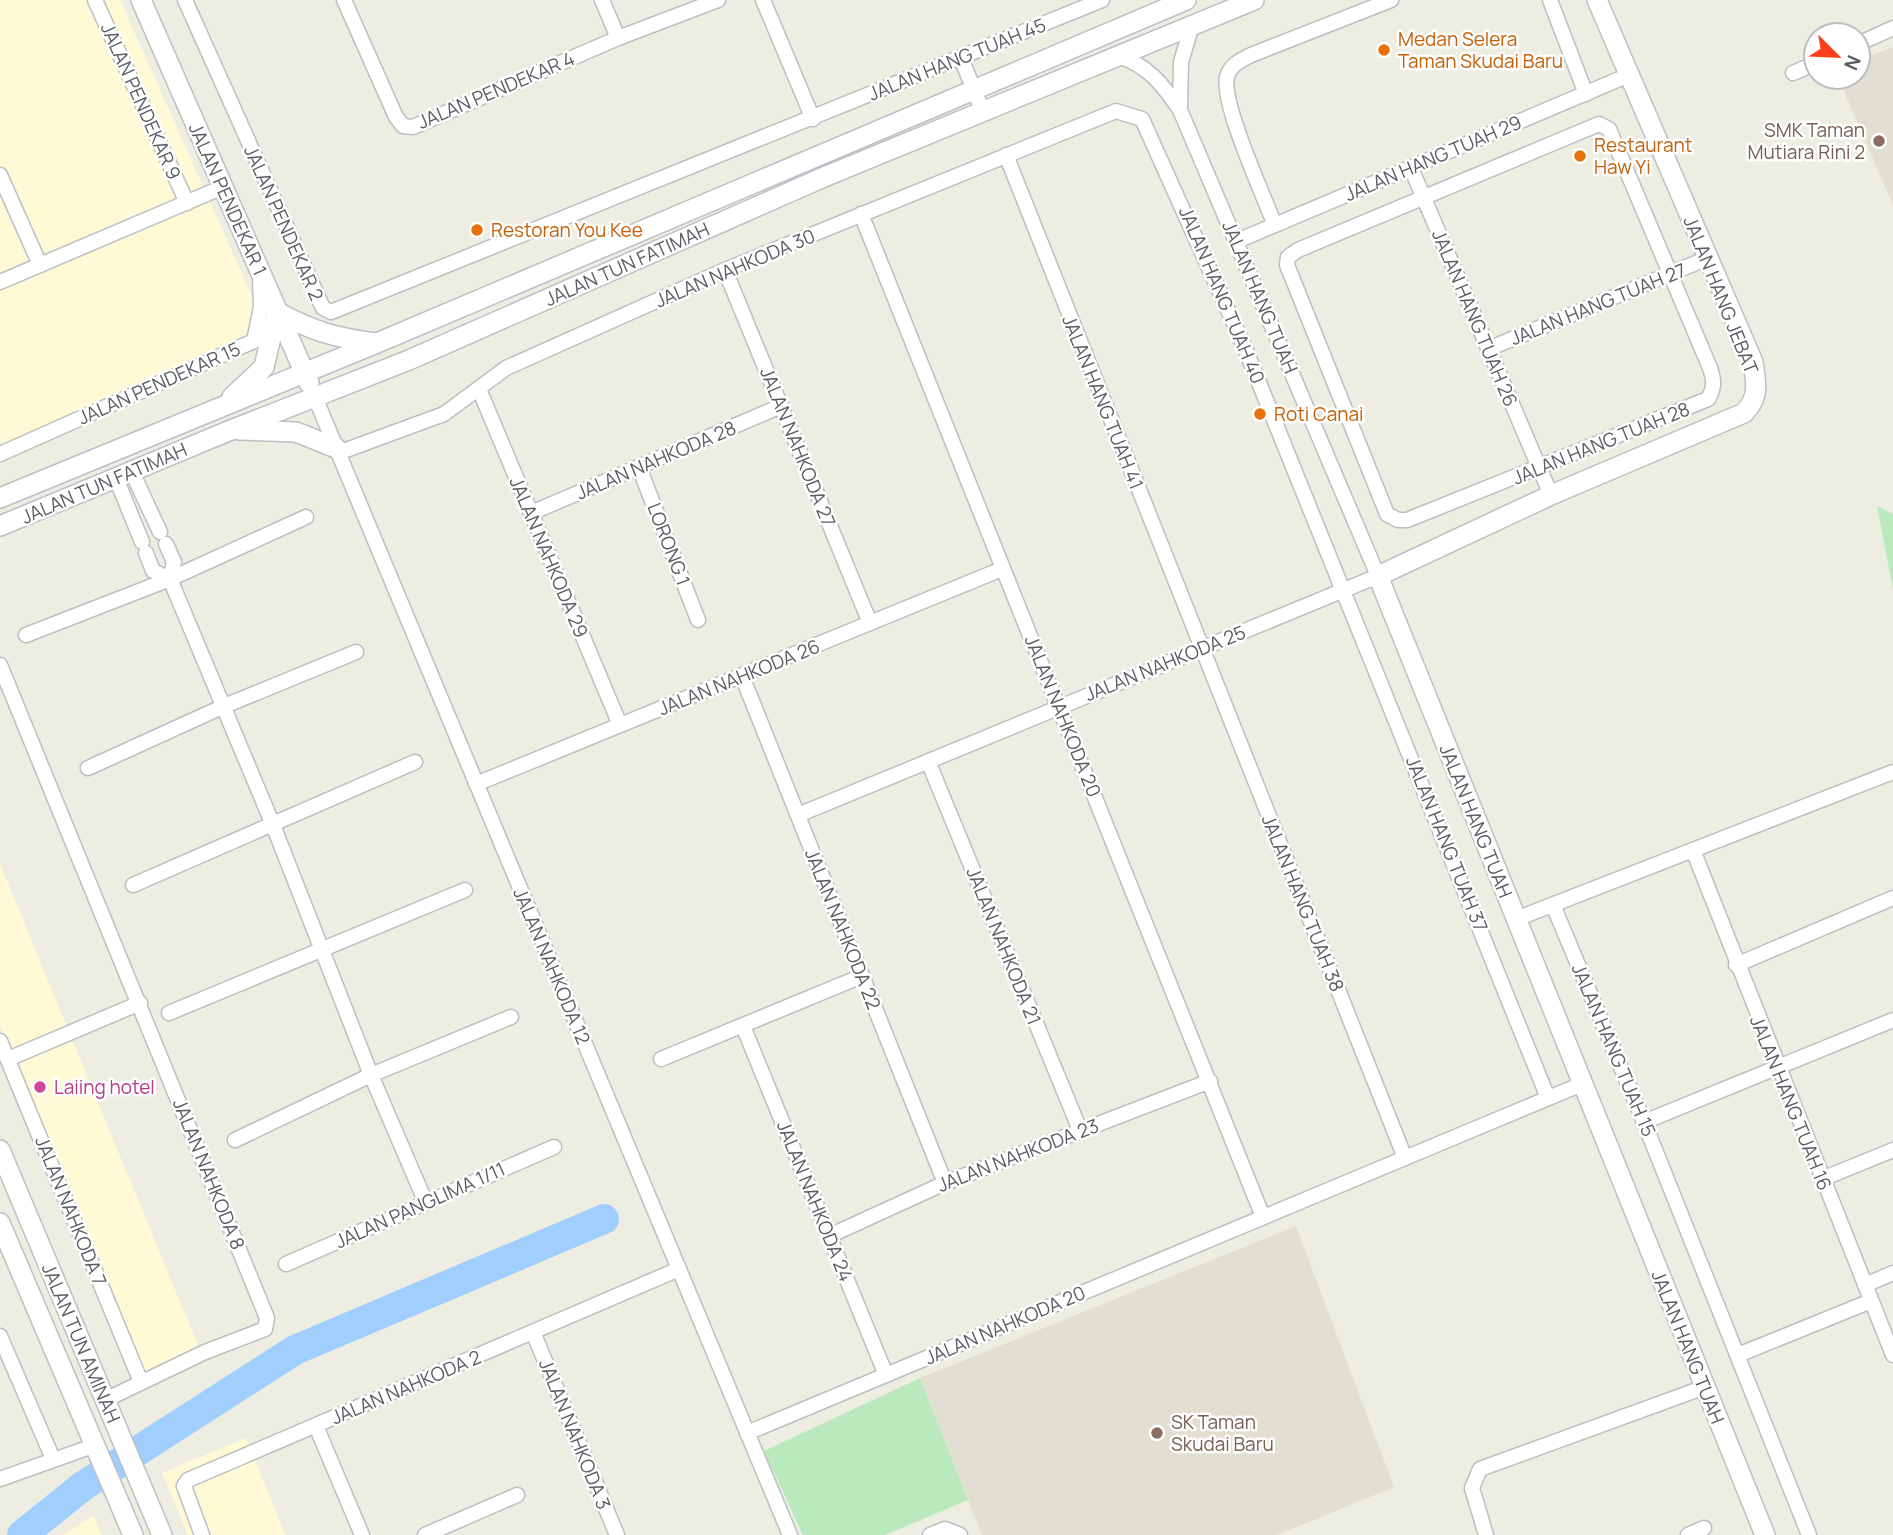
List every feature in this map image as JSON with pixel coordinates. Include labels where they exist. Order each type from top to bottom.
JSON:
[{"type":"main road","name":"JALAN PENDEKAR 1","points":[[141,0],[315,397]]},
{"type":"main road","name":"JALAN TUN FATIMAH","points":[[0,498],[377,343],[1186,0]]},
{"type":"main road","name":"JALAN TUN FATIMAH","points":[[0,526],[409,360],[824,177],[1254,0]]},
{"type":"main road","name":"JALAN HANG JEBAT","points":[[1378,576],[1551,495],[1744,413],[1754,403],[1757,387],[1753,362],[1597,0]]},
{"type":"main road","points":[[220,406],[264,367],[277,312],[309,329],[337,338],[377,343]]},
{"type":"main road","points":[[231,430],[296,432],[337,451]]},
{"type":"main road","points":[[44,480],[58,485],[115,460],[127,463],[124,475]]},
{"type":"main road","name":"JALAN HANG TUAH","points":[[1378,576],[1765,1535]]},
{"type":"main road","name":"JALAN TUN AMINAH","points":[[0,1150],[162,1535]]},
{"type":"main road","name":"JALAN TUN AMINAH","points":[[0,1223],[132,1531]]},
{"type":"street","name":"JALAN PENDEKAR 9","points":[[95,0],[187,203]]},
{"type":"street","name":"JALAN PENDEKAR 2","points":[[185,0],[326,312],[813,119]]},
{"type":"street","points":[[602,0],[618,38]]},
{"type":"street","name":"JALAN PENDEKAR 4","points":[[346,1],[396,117],[403,126],[413,127],[618,38],[718,0]]},
{"type":"street","points":[[763,0],[813,119]]},
{"type":"street","points":[[1274,223],[1232,111],[1227,75],[1235,63],[1251,55],[1391,0]]},
{"type":"street","points":[[1550,0],[1586,94]]},
{"type":"street","name":"JALAN HANG TUAH 45","points":[[813,119],[1098,1]]},
{"type":"street","name":"JALAN HANG TUAH","points":[[1180,110],[1181,62],[1192,25]]},
{"type":"street","points":[[1872,38],[1893,28]]},
{"type":"street","name":"JALAN HANG TUAH","points":[[1118,56],[1137,61],[1148,69],[1180,110],[1378,576]]},
{"type":"street","points":[[961,58],[983,112]]},
{"type":"street","points":[[1793,73],[1802,69]]},
{"type":"street","name":"JALAN HANG TUAH 29","points":[[1237,241],[1274,223],[1411,169],[1629,75]]},
{"type":"street","name":"JALAN NAHKODA 30","points":[[337,451],[444,414],[506,368],[725,270],[1116,111],[1142,119]]},
{"type":"street","name":"JALAN HANG TUAH 40","points":[[1142,119],[1158,148],[1245,348],[1345,589]]},
{"type":"street","name":"JALAN HANG TUAH 28","points":[[1594,126],[1606,126],[1714,379],[1713,390],[1708,399],[1407,520],[1398,520],[1387,514],[1287,265],[1288,257],[1298,250],[1424,199],[1594,126]]},
{"type":"street","name":"JALAN HANG TUAH 41","points":[[1006,155],[1201,649]]},
{"type":"street","name":"JALAN HANG TUAH 26","points":[[1411,169],[1551,495]]},
{"type":"street","points":[[0,175],[40,265]]},
{"type":"street","points":[[0,282],[223,187]]},
{"type":"street","name":"JALAN NAHKODA 20","points":[[861,214],[1264,1217]]},
{"type":"street","name":"JALAN HANG TUAH 27","points":[[1488,349],[1708,258]]},
{"type":"street","name":"JALAN NAHKODA 27","points":[[725,270],[870,623]]},
{"type":"street","name":"JALAN PENDEKAR 15","points":[[0,454],[254,341],[261,307],[260,272]]},
{"type":"street","name":"JALAN NAHKODA 29","points":[[479,389],[620,725]]},
{"type":"street","name":"JALAN NAHKODA 12","points":[[315,397],[790,1535]]},
{"type":"street","name":"JALAN NAHKODA 28","points":[[531,513],[781,406]]},
{"type":"street","name":"LORONG 1","points":[[639,467],[698,620]]},
{"type":"street","points":[[124,475],[163,538],[174,562],[170,579],[273,825],[371,1075],[426,1203]]},
{"type":"street","points":[[124,475],[153,571],[170,579]]},
{"type":"street","points":[[26,635],[170,579],[306,517]]},
{"type":"street","name":"JALAN NAHKODA 26","points":[[476,784],[1002,569]]},
{"type":"street","name":"JALAN NAHKODA 25","points":[[798,815],[1378,576]]},
{"type":"street","name":"JALAN HANG TUAH 37","points":[[1345,589],[1548,1098]]},
{"type":"street","name":"JALAN HANG TUAH 38","points":[[1201,649],[1405,1158]]},
{"type":"street","points":[[88,768],[356,652]]},
{"type":"street","name":"JALAN NAHKODA 8","points":[[0,665],[267,1318],[265,1329],[256,1334],[205,1352],[105,1400]]},
{"type":"street","name":"JALAN NAHKODA 22","points":[[742,676],[945,1183]]},
{"type":"street","name":"JALAN NAHKODA 21","points":[[928,761],[1080,1130]]},
{"type":"street","points":[[133,885],[415,762]]},
{"type":"street","points":[[1516,919],[1822,797],[1893,772]]},
{"type":"street","name":"JALAN HANG TUAH 16","points":[[1693,850],[1736,965],[1893,1355]]},
{"type":"street","points":[[169,1013],[465,890]]},
{"type":"street","points":[[1736,965],[1893,898]]},
{"type":"street","name":"JALAN HANG TUAH 15","points":[[1553,905],[1644,1122],[1810,1535]]},
{"type":"street","points":[[661,1059],[862,976]]},
{"type":"street","points":[[8,1059],[139,1003]]},
{"type":"street","points":[[235,1140],[371,1075],[511,1017]]},
{"type":"street","points":[[1644,1122],[1893,1020]]},
{"type":"street","name":"JALAN NAHKODA 24","points":[[743,1026],[886,1375]]},
{"type":"street","name":"JALAN NAHKODA 7","points":[[0,1041],[141,1382]]},
{"type":"street","name":"JALAN NAHKODA 23","points":[[829,1236],[945,1183],[1210,1081]]},
{"type":"street","name":"JALAN NAHKODA 20","points":[[747,1433],[1582,1084]]},
{"type":"street","name":"JALAN PANGLIMA 1/11","points":[[286,1264],[554,1147]]},
{"type":"street","points":[[1822,1179],[1893,1150]]},
{"type":"street","name":"JALAN NAHKODA 2","points":[[201,1535],[184,1495],[184,1486],[188,1480],[679,1269]]},
{"type":"street","points":[[1865,1285],[1893,1273]]},
{"type":"street","points":[[1738,1355],[1871,1301]]},
{"type":"street","name":"JALAN NAHKODA 3","points":[[533,1332],[617,1535]]},
{"type":"street","points":[[0,1336],[53,1459]]},
{"type":"street","points":[[1486,1535],[1472,1488],[1480,1469],[1705,1387]]},
{"type":"street","points":[[316,1426],[362,1535]]},
{"type":"street","points":[[0,1479],[97,1446]]},
{"type":"street","points":[[425,1535],[517,1495]]},
{"type":"street","points":[[1688,1535],[1704,1528]]},
{"type":"street","points":[[930,1535],[944,1529],[960,1535]]},
{"type":"shaded area","points":[[0,0],[120,0],[266,328],[253,352],[0,463]]},
{"type":"shaded area","name":"SMK Taman Mutiara Rini 2","points":[[1893,47],[1893,205],[1844,91],[1872,91],[1872,55]]},
{"type":"shaded area","points":[[0,864],[199,1348],[144,1375],[0,1025]]},
{"type":"shaded area","name":"SK Taman Skudai Baru","points":[[1296,1226],[1394,1487],[1277,1535],[982,1535],[920,1378]]},
{"type":"shaded area","points":[[246,1438],[285,1535],[188,1535],[162,1473]]},
{"type":"shaded area","points":[[93,1516],[102,1535],[62,1535]]},
{"type":"green space","points":[[1877,506],[1893,514],[1893,589]]},
{"type":"green space","points":[[920,1378],[968,1500],[885,1535],[803,1535],[764,1451]]},
{"type":"waterway","points":[[22,1535],[83,1486],[295,1350],[604,1219]]},
{"type":"place","name":"Medan Selera Taman Skudai Baru","points":[[1384,50]]},
{"type":"place","name":"SMK Taman Mutiara Rini 2","points":[[1879,141]]},
{"type":"place","name":"Restaurant Haw Yi","points":[[1580,156]]},
{"type":"place","name":"Restoran You Kee","points":[[477,230]]},
{"type":"place","name":"Roti Canai","points":[[1260,414]]},
{"type":"place","name":"Laiing hotel","points":[[40,1087]]},
{"type":"place","name":"SK Taman Skudai Baru","points":[[1157,1433]]}]
